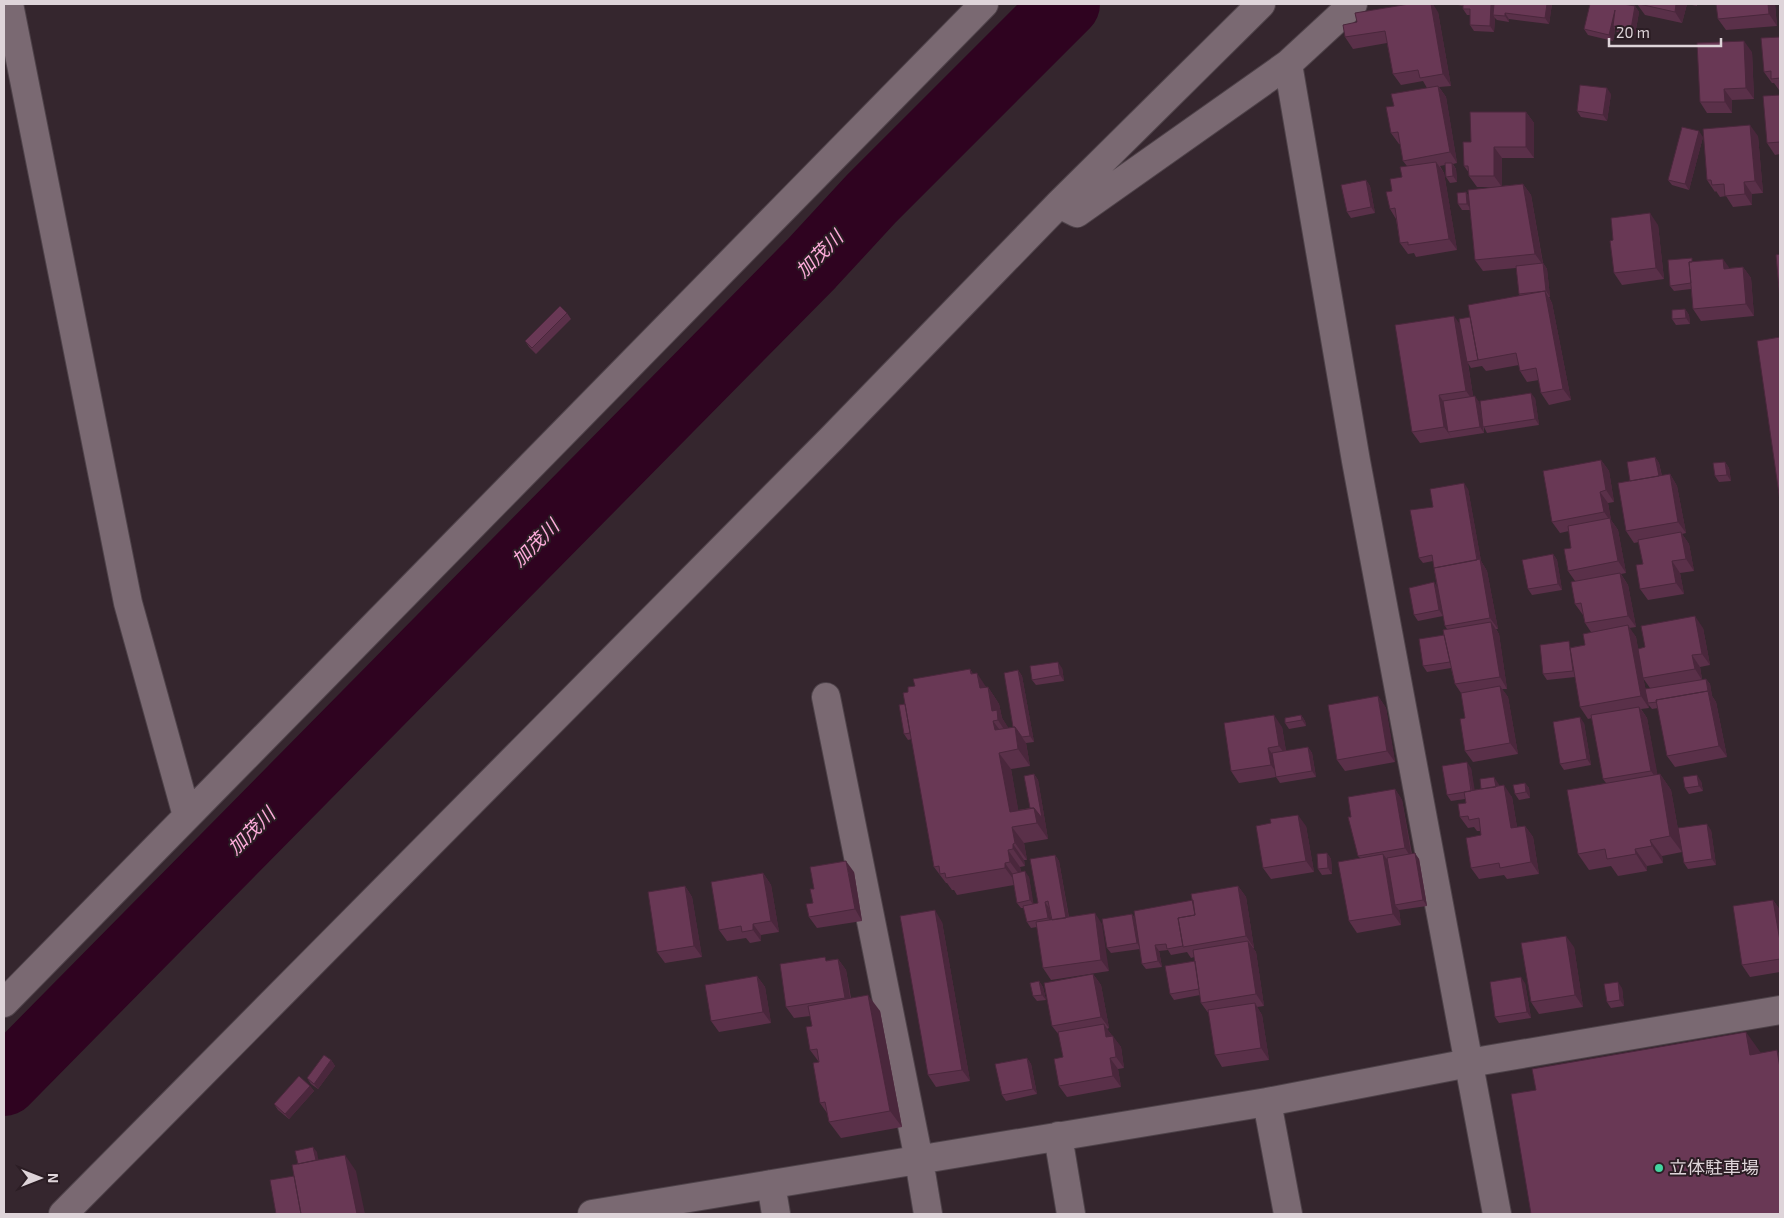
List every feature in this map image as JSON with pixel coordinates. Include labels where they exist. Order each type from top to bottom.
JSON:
[{"type":"street","points":[[9,4],[128,603],[187,816]]},
{"type":"street","points":[[4,1003],[984,4]]},
{"type":"street","points":[[64,1214],[832,438],[1059,204],[1261,4]]},
{"type":"street","points":[[1059,204],[1077,213],[1288,64],[1353,4]]},
{"type":"street","points":[[1288,64],[1356,462],[1497,1214]]},
{"type":"street","points":[[826,697],[919,1160],[928,1214]]},
{"type":"street","points":[[592,1214],[1268,1102],[1469,1063],[1780,1010]]},
{"type":"street","points":[[1268,1102],[1288,1214]]},
{"type":"street","points":[[1058,1136],[1071,1214]]},
{"type":"street","points":[[771,1184],[776,1214]]},
{"type":"building","points":[[1409,4],[1431,4],[1443,74],[1420,78],[1418,70],[1393,74],[1385,31],[1345,37],[1343,25],[1357,22],[1355,13]]},
{"type":"building","points":[[1463,4],[1491,4],[1490,26],[1470,25],[1470,9],[1463,9]]},
{"type":"building","points":[[1494,4],[1547,4],[1545,18],[1505,13],[1505,16],[1493,15]]},
{"type":"building","points":[[1590,4],[1635,6],[1631,29],[1613,26],[1615,10],[1609,35],[1584,29]]},
{"type":"building","points":[[1639,4],[1676,4],[1675,12]]},
{"type":"building","points":[[1716,4],[1768,4],[1769,14],[1718,19]]},
{"type":"building","points":[[1780,37],[1780,78],[1771,79],[1771,71],[1764,72],[1761,38]]},
{"type":"building","points":[[1744,41],[1746,88],[1724,89],[1725,102],[1700,102],[1697,43]]},
{"type":"building","points":[[1580,85],[1607,88],[1603,115],[1577,111]]},
{"type":"building","points":[[1438,86],[1450,152],[1403,161],[1398,132],[1391,133],[1386,107],[1394,106],[1391,94]]},
{"type":"building","points":[[1780,95],[1780,142],[1767,143],[1763,96]]},
{"type":"building","points":[[1470,112],[1526,112],[1526,147],[1494,147],[1494,176],[1469,176],[1468,166],[1464,166],[1463,142],[1471,142]]},
{"type":"building","points":[[1750,125],[1755,181],[1744,182],[1745,194],[1725,196],[1724,184],[1712,185],[1711,180],[1707,180],[1703,129]]},
{"type":"building","points":[[1682,127],[1699,131],[1685,184],[1668,180]]},
{"type":"building","points":[[1436,162],[1449,239],[1408,245],[1408,242],[1400,243],[1395,208],[1390,209],[1386,192],[1392,191],[1390,179],[1402,177],[1400,167]]},
{"type":"building","points":[[1445,163],[1452,163],[1453,176],[1446,177]]},
{"type":"building","points":[[1366,180],[1371,207],[1347,212],[1341,185]]},
{"type":"building","points":[[1523,184],[1535,254],[1475,260],[1468,190]]},
{"type":"building","points":[[1466,192],[1467,204],[1458,204],[1457,193]]},
{"type":"building","points":[[1650,213],[1656,268],[1614,273],[1610,241],[1613,240],[1611,218]]},
{"type":"building","points":[[1780,254],[1780,300],[1776,255]]},
{"type":"building","points":[[1692,258],[1692,262],[1689,262],[1691,283],[1670,286],[1668,260]]},
{"type":"building","points":[[1723,259],[1724,269],[1743,267],[1746,304],[1693,309],[1689,262]]},
{"type":"building","points":[[1543,263],[1546,291],[1519,294],[1516,266]]},
{"type":"building","points":[[1545,291],[1563,389],[1541,393],[1536,368],[1520,371],[1516,353],[1478,360],[1468,305]]},
{"type":"building","points":[[560,306],[567,313],[532,348],[525,341]]},
{"type":"building","points":[[1685,309],[1686,318],[1672,319],[1672,310]]},
{"type":"building","points":[[1454,316],[1466,391],[1439,395],[1444,427],[1412,432],[1395,325]]},
{"type":"building","points":[[1470,317],[1478,360],[1467,362],[1459,319]]},
{"type":"building","points":[[1780,337],[1780,501],[1757,341]]},
{"type":"building","points":[[1531,393],[1535,419],[1483,427],[1480,401]]},
{"type":"building","points":[[1475,396],[1480,427],[1448,432],[1443,401]]},
{"type":"building","points":[[1655,457],[1659,476],[1630,481],[1627,462]]},
{"type":"building","points":[[1601,460],[1606,490],[1600,492],[1604,512],[1552,522],[1543,471]]},
{"type":"building","points":[[1725,462],[1727,475],[1715,476],[1713,463]]},
{"type":"building","points":[[1670,474],[1678,522],[1626,531],[1618,483]]},
{"type":"building","points":[[1464,483],[1477,560],[1434,568],[1432,555],[1419,558],[1410,510],[1433,507],[1430,489]]},
{"type":"building","points":[[1610,518],[1618,561],[1568,571],[1564,549],[1571,548],[1568,526]]},
{"type":"building","points":[[1681,532],[1686,559],[1672,561],[1676,583],[1640,589],[1636,565],[1643,564],[1638,540]]},
{"type":"building","points":[[1553,554],[1558,584],[1528,589],[1522,560]]},
{"type":"building","points":[[1480,559],[1490,618],[1445,626],[1434,568]]},
{"type":"building","points":[[1620,573],[1628,616],[1585,623],[1581,603],[1575,604],[1571,582]]},
{"type":"building","points":[[1434,582],[1439,610],[1414,615],[1409,588]]},
{"type":"building","points":[[1695,616],[1702,654],[1692,655],[1695,669],[1643,678],[1638,649],[1645,647],[1641,626]]},
{"type":"building","points":[[1491,622],[1500,677],[1455,684],[1443,630]]},
{"type":"building","points":[[1628,625],[1641,696],[1580,707],[1570,648],[1585,645],[1583,634]]},
{"type":"building","points":[[1444,635],[1450,662],[1423,666],[1419,639]]},
{"type":"building","points":[[1569,641],[1573,671],[1543,674],[1540,645]]},
{"type":"building","points":[[1058,662],[1060,675],[1032,680],[1030,666]]},
{"type":"building","points":[[970,669],[971,674],[977,673],[980,688],[988,687],[992,711],[997,710],[998,720],[993,721],[995,730],[1015,727],[1018,749],[999,753],[1010,812],[1034,808],[1037,823],[1012,827],[1015,843],[1013,844],[1013,849],[1008,850],[1010,862],[1005,863],[1005,868],[946,878],[945,873],[940,874],[939,866],[934,867],[903,693],[908,692],[908,687],[915,686],[913,679]]},
{"type":"building","points":[[1018,670],[1030,736],[1022,737],[1013,727],[1004,673]]},
{"type":"building","points":[[1706,679],[1708,691],[1648,703],[1645,689]]},
{"type":"building","points":[[1500,686],[1510,743],[1465,751],[1460,719],[1465,718],[1461,693]]},
{"type":"building","points":[[1708,691],[1719,746],[1667,756],[1656,700]]},
{"type":"building","points":[[1378,696],[1387,751],[1337,760],[1328,705]]},
{"type":"building","points":[[905,704],[910,733],[904,734],[899,705]]},
{"type":"building","points":[[1639,707],[1651,771],[1603,779],[1591,715]]},
{"type":"building","points":[[1274,715],[1279,746],[1268,748],[1271,765],[1231,771],[1224,723]]},
{"type":"building","points":[[1301,715],[1302,720],[1285,723],[1285,718]]},
{"type":"building","points":[[1580,717],[1587,759],[1560,764],[1553,722]]},
{"type":"building","points":[[1308,747],[1312,771],[1276,777],[1272,753]]},
{"type":"building","points":[[1467,762],[1471,791],[1447,795],[1442,766]]},
{"type":"building","points":[[1034,774],[1042,818],[1034,808],[1030,808],[1024,776]]},
{"type":"building","points":[[1660,774],[1670,836],[1650,840],[1652,846],[1635,849],[1636,854],[1607,859],[1605,849],[1578,854],[1567,790]]},
{"type":"building","points":[[1697,775],[1699,786],[1685,788],[1683,777]]},
{"type":"building","points":[[1494,777],[1496,787],[1481,789],[1480,779]]},
{"type":"building","points":[[1525,783],[1526,792],[1515,794],[1513,785]]},
{"type":"building","points":[[1504,785],[1511,828],[1525,826],[1531,862],[1500,868],[1499,863],[1471,868],[1466,838],[1481,835],[1479,818],[1469,820],[1468,816],[1460,817],[1458,804],[1466,803],[1464,792]]},
{"type":"building","points":[[1395,789],[1405,848],[1358,856],[1348,817],[1351,817],[1348,797]]},
{"type":"building","points":[[1298,815],[1306,861],[1263,868],[1256,826],[1271,823],[1270,819]]},
{"type":"building","points":[[1707,824],[1712,859],[1684,863],[1678,828]]},
{"type":"building","points":[[1327,853],[1328,868],[1318,869],[1317,854]]},
{"type":"building","points":[[1415,853],[1423,900],[1395,905],[1387,858]]},
{"type":"building","points":[[1383,854],[1393,914],[1349,921],[1338,862]]},
{"type":"building","points":[[1055,855],[1066,918],[1052,920],[1048,901],[1045,902],[1048,918],[1027,922],[1023,906],[1038,903],[1030,859]]},
{"type":"building","points":[[846,861],[855,909],[809,917],[806,904],[813,903],[810,889],[814,889],[810,867]]},
{"type":"building","points":[[1025,871],[1030,900],[1017,903],[1012,874]]},
{"type":"building","points":[[763,873],[771,921],[753,924],[753,930],[742,932],[741,926],[719,930],[711,882]]},
{"type":"building","points":[[685,886],[694,946],[657,952],[648,892]]},
{"type":"building","points":[[1238,886],[1246,936],[1183,947],[1178,918],[1195,915],[1191,894]]},
{"type":"building","points":[[1193,900],[1195,915],[1178,918],[1183,946],[1167,949],[1166,944],[1155,945],[1158,961],[1142,964],[1134,911]]},
{"type":"building","points":[[1773,900],[1780,941],[1780,959],[1742,965],[1733,906]]},
{"type":"building","points":[[935,910],[962,1070],[928,1075],[900,916]]},
{"type":"building","points":[[1095,913],[1101,960],[1043,968],[1036,922]]},
{"type":"building","points":[[1132,914],[1137,943],[1107,948],[1102,919]]},
{"type":"building","points":[[1566,936],[1575,995],[1531,1002],[1521,943]]},
{"type":"building","points":[[1248,941],[1256,994],[1201,1003],[1193,950]]},
{"type":"building","points":[[825,957],[826,961],[838,959],[845,998],[786,1007],[780,964]]},
{"type":"building","points":[[1195,961],[1199,989],[1170,994],[1165,966]]},
{"type":"building","points":[[1093,974],[1101,1017],[1052,1026],[1044,983]]},
{"type":"building","points":[[757,976],[763,1012],[711,1021],[705,985]]},
{"type":"building","points":[[1521,977],[1527,1012],[1495,1017],[1490,982]]},
{"type":"building","points":[[1039,981],[1042,995],[1033,996],[1030,983]]},
{"type":"building","points":[[1618,982],[1620,1000],[1607,1002],[1604,984]]},
{"type":"building","points":[[868,995],[890,1111],[829,1122],[825,1102],[820,1103],[813,1063],[819,1062],[817,1049],[810,1050],[806,1027],[812,1026],[808,1006]]},
{"type":"building","points":[[1255,1003],[1261,1048],[1215,1055],[1208,1010]]},
{"type":"building","points":[[1104,1024],[1106,1037],[1113,1036],[1116,1057],[1110,1058],[1113,1076],[1059,1086],[1054,1059],[1063,1057],[1058,1032]]},
{"type":"building","name":"立体駐車場","points":[[1746,1032],[1750,1055],[1777,1050],[1780,1068],[1780,1214],[1531,1214],[1511,1094],[1536,1090],[1532,1069]]},
{"type":"building","points":[[324,1055],[331,1060],[314,1084],[307,1078]]},
{"type":"building","points":[[1027,1058],[1033,1089],[1002,1095],[995,1064]]},
{"type":"building","points":[[299,1076],[310,1086],[285,1114],[274,1104]]},
{"type":"building","points":[[313,1147],[316,1160],[298,1164],[295,1151]]},
{"type":"building","points":[[345,1155],[357,1214],[301,1214],[292,1165]]},
{"type":"building","points":[[294,1176],[301,1214],[276,1214],[270,1180]]},
{"type":"waterway","name":"加茂川","points":[[4,1082],[811,264],[871,199],[1066,4]]},
{"type":"place","name":"立体駐車場","points":[[1659,1168]]}]
